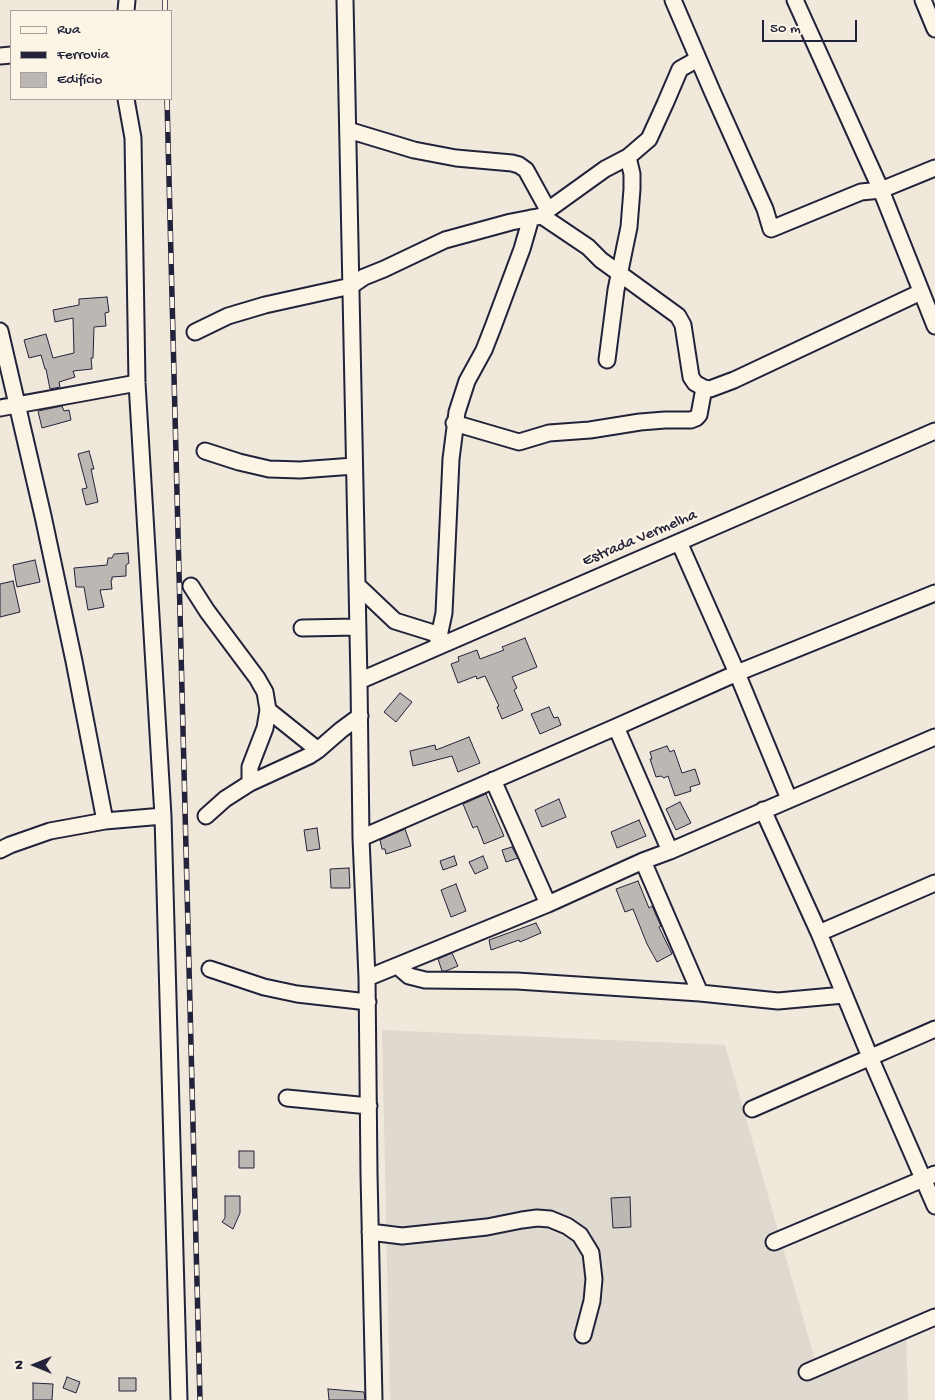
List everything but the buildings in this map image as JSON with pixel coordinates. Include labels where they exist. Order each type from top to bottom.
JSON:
[{"type":"street","points":[[345,0],[361,838],[368,978],[368,1106],[374,1400]]},
{"type":"street","points":[[673,0],[765,209],[772,230],[861,192],[881,190],[935,168]]},
{"type":"street","points":[[795,0],[881,190],[935,326]]},
{"type":"street","points":[[922,0],[935,29]]},
{"type":"street","points":[[194,332],[228,316],[351,286],[364,277],[384,270],[445,240],[540,215],[605,169],[628,157],[649,138],[680,69],[698,59]]},
{"type":"street","points":[[126,100],[133,138],[137,383],[163,816],[179,1400]]},
{"type":"street","points":[[348,130],[414,150],[456,158],[512,163],[526,170],[540,215],[588,247],[601,260],[678,316],[683,325],[691,377],[695,383],[704,388],[710,388],[734,380],[921,292]]},
{"type":"street","points":[[607,360],[616,290],[629,227],[632,174],[628,157]]},
{"type":"street","points":[[357,586],[395,621],[438,640],[444,613],[448,511],[456,412],[467,381],[484,350],[522,249],[540,215]]},
{"type":"street","points":[[0,331],[43,516],[105,820]]},
{"type":"street","points":[[0,408],[137,383]]},
{"type":"street","points":[[454,423],[519,442],[549,434],[640,422],[691,420],[699,415],[704,388]]},
{"type":"street","name":"Estrada Vermelha","points":[[359,681],[438,640],[678,542],[935,431]]},
{"type":"street","points":[[205,452],[239,462],[270,468],[300,470],[354,466]]},
{"type":"street","points":[[678,542],[737,673],[789,799]]},
{"type":"street","points":[[191,586],[265,692],[268,710],[265,728],[250,767],[250,783]]},
{"type":"street","points":[[361,838],[616,728],[737,673],[935,593]]},
{"type":"street","points":[[302,628],[358,627]]},
{"type":"street","points":[[268,710],[318,750]]},
{"type":"street","points":[[206,816],[225,799],[250,783],[309,756],[360,716]]},
{"type":"street","points":[[616,728],[670,851]]},
{"type":"street","points":[[368,978],[548,904],[643,861],[935,737]]},
{"type":"street","points":[[493,780],[548,904]]},
{"type":"street","points":[[763,810],[819,933],[870,1058],[929,1176],[935,1206]]},
{"type":"street","points":[[0,850],[50,831],[105,820],[163,816]]},
{"type":"street","points":[[643,861],[700,993]]},
{"type":"street","points":[[819,933],[935,884]]},
{"type":"street","points":[[399,965],[409,976],[425,980],[518,982],[700,993],[778,1001],[844,995]]},
{"type":"street","points":[[210,969],[264,987],[297,994],[368,1002]]},
{"type":"street","points":[[752,1109],[935,1029]]},
{"type":"street","points":[[287,1098],[368,1106]]},
{"type":"street","points":[[774,1242],[929,1176]]},
{"type":"street","points":[[370,1232],[402,1236],[487,1227],[537,1218],[550,1219],[567,1226],[580,1235],[591,1253],[594,1279],[592,1301],[583,1335]]},
{"type":"street","points":[[807,1372],[935,1317]]},
{"type":"shaded area","points":[[382,1030],[725,1045],[817,1367],[906,1329],[908,1400],[390,1400]]},
{"type":"railway","points":[[165,0],[165,10]]},
{"type":"railway","points":[[167,100],[200,1400]]}]
